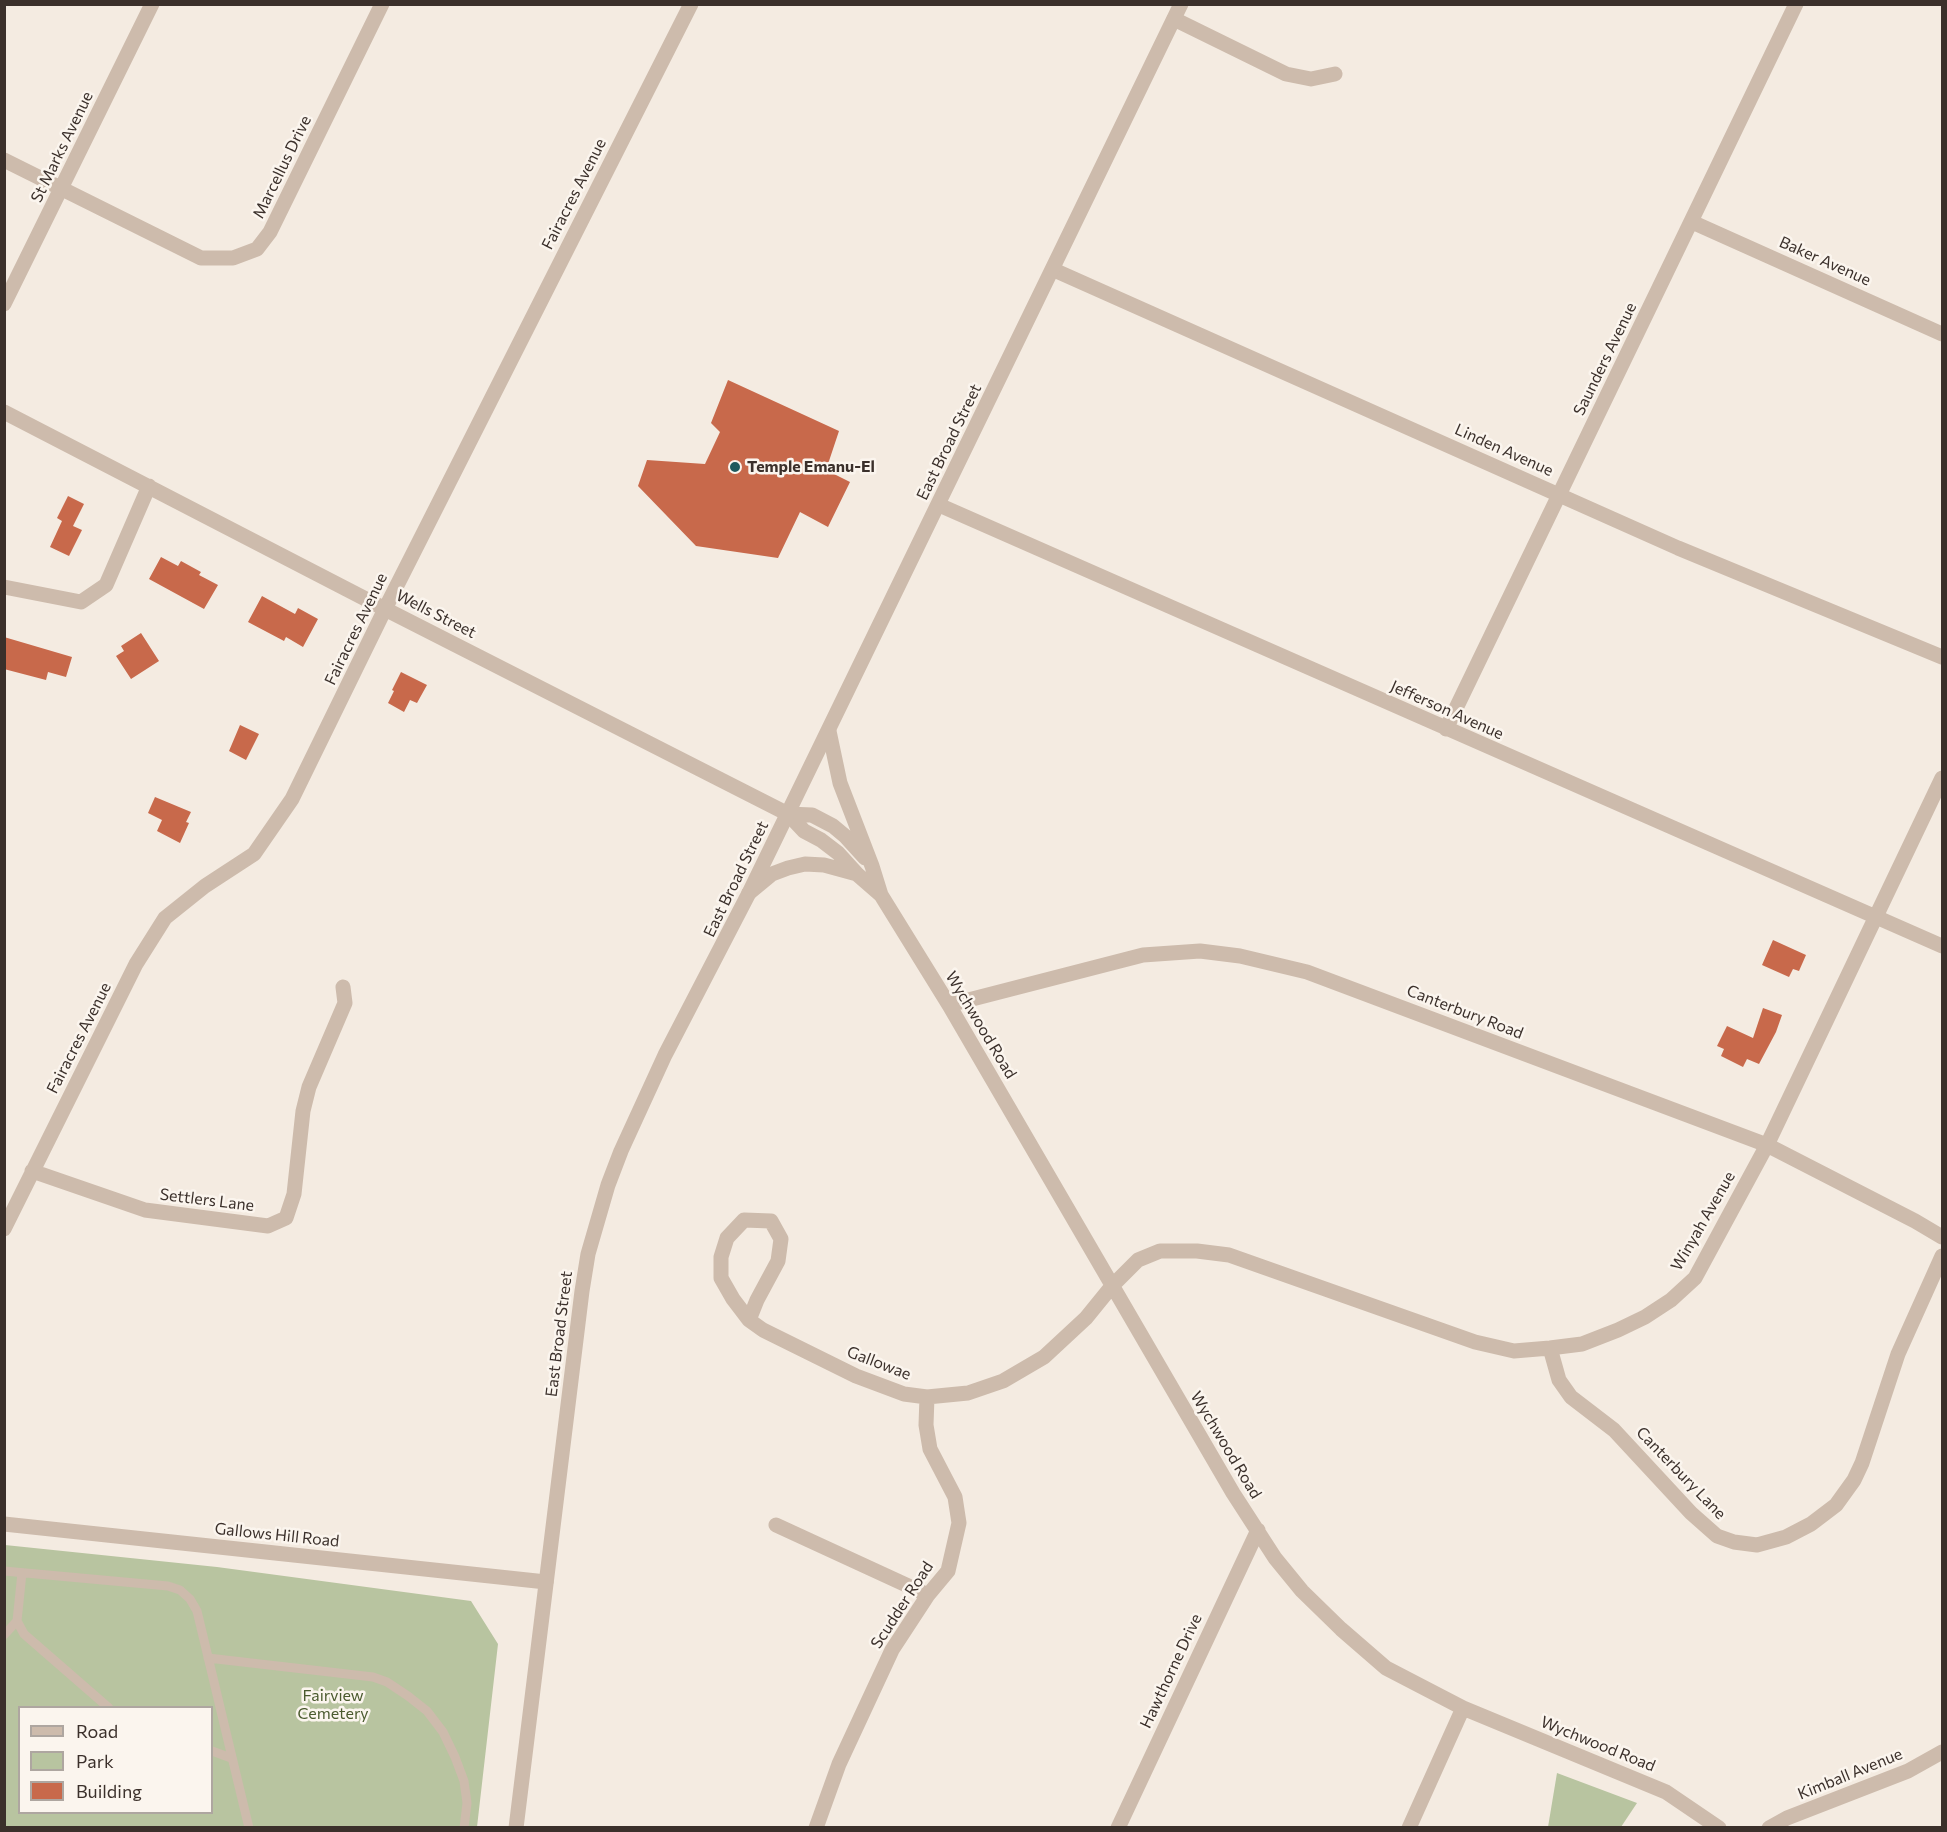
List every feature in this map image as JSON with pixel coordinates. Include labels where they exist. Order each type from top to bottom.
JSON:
[{"type":"street","name":"St Marks Avenue","points":[[4,304],[152,4]]},
{"type":"street","name":"Marcellus Drive","points":[[4,159],[201,258],[233,258],[256,249],[270,231],[382,4]]},
{"type":"street","name":"Fairacres Avenue","points":[[4,1229],[136,964],[165,918],[205,886],[254,854],[292,799],[385,609],[691,4]]},
{"type":"street","name":"East Broad Street","points":[[516,1827],[582,1291],[588,1254],[597,1221],[621,1151],[665,1055],[829,731],[1181,4]]},
{"type":"street","name":"Saunders Avenue","points":[[1446,729],[1796,4]]},
{"type":"street","points":[[1174,19],[1286,74],[1311,79],[1335,74]]},
{"type":"street","name":"Baker Avenue","points":[[1692,222],[1942,334]]},
{"type":"street","name":"Linden Avenue","points":[[1054,270],[1678,548],[1942,657]]},
{"type":"street","name":"Wells Street","points":[[4,412],[385,609],[788,813]]},
{"type":"street","points":[[4,587],[81,602],[105,585],[148,486]]},
{"type":"street","name":"Jefferson Avenue","points":[[939,505],[1942,946]]},
{"type":"street","name":"Wychwood Road","points":[[829,731],[840,783],[881,895],[949,1005],[1233,1493],[1275,1558],[1302,1591],[1386,1668],[1463,1708],[1666,1792],[1719,1827]]},
{"type":"street","name":"Winyah Avenue","points":[[1112,1286],[1138,1260],[1160,1251],[1229,1255],[1475,1342],[1514,1351],[1582,1344],[1646,1317],[1671,1300],[1695,1278],[1767,1145],[1942,778]]},
{"type":"street","name":"Wychwood Road","points":[[788,813],[812,815],[833,826],[872,866]]},
{"type":"street","name":"Wychwood Road","points":[[788,813],[804,831],[838,853],[881,895]]},
{"type":"street","name":"Wychwood Road","points":[[749,893],[772,874],[805,864],[824,865],[858,875]]},
{"type":"street","name":"Canterbury Road","points":[[949,1005],[1143,955],[1200,951],[1240,956],[1307,972],[1767,1145],[1915,1221],[1942,1238]]},
{"type":"street","name":"Settlers Lane","points":[[32,1171],[145,1210],[268,1226],[286,1218],[294,1194],[303,1111],[309,1087],[345,1003],[344,987]]},
{"type":"street","name":"Gallowae","points":[[749,1320],[778,1261],[781,1239],[771,1221],[744,1220],[727,1238],[721,1257],[721,1278],[749,1320],[763,1330],[856,1376],[904,1394],[927,1397],[968,1393],[1003,1381],[1044,1358],[1086,1318],[1112,1286]]},
{"type":"street","name":"Canterbury Lane","points":[[1550,1348],[1559,1380],[1571,1397],[1614,1430],[1690,1512],[1717,1536],[1734,1542],[1757,1545],[1786,1537],[1811,1524],[1836,1505],[1854,1480],[1898,1354],[1942,1256]]},
{"type":"street","name":"Scudder Road","points":[[816,1827],[839,1764],[892,1650],[928,1595],[948,1571],[959,1523],[955,1497],[930,1449],[926,1425],[927,1397]]},
{"type":"street","name":"Gallows Hill Road","points":[[4,1524],[546,1582]]},
{"type":"street","points":[[776,1525],[928,1595]]},
{"type":"street","name":"Hawthorne Drive","points":[[1118,1827],[1257,1530]]},
{"type":"street","points":[[1409,1827],[1463,1708]]},
{"type":"street","name":"Kimball Avenue","points":[[1769,1827],[1786,1818],[1908,1771],[1942,1752]]},
{"type":"lane","points":[[4,1571],[168,1586],[180,1590],[190,1599],[197,1611],[249,1827]]},
{"type":"lane","points":[[22,1573],[17,1622],[24,1634],[109,1706]]},
{"type":"lane","points":[[4,1635],[17,1622]]},
{"type":"lane","points":[[208,1658],[373,1677],[387,1682],[427,1711],[442,1732],[464,1781],[467,1803],[464,1827]]},
{"type":"lane","points":[[213,1751],[231,1758]]},
{"type":"green space","name":"Fairview Cemetery","points":[[5,1545],[217,1567],[471,1601],[498,1644],[477,1827],[5,1828]]},
{"type":"green space","points":[[1557,1773],[1637,1803],[1621,1827],[1548,1827]]},
{"type":"building","name":"Temple Emanu-El","points":[[728,380],[839,431],[826,470],[850,482],[828,527],[800,512],[778,558],[696,546],[638,486],[647,460],[705,464],[720,432],[711,423]]},
{"type":"building","points":[[68,496],[84,504],[73,526],[82,530],[69,556],[50,547],[62,521],[57,518]]},
{"type":"building","points":[[161,557],[178,566],[181,561],[201,572],[199,575],[218,585],[204,609],[149,579]]},
{"type":"building","points":[[262,596],[295,614],[298,608],[318,619],[303,647],[286,637],[284,641],[248,622]]},
{"type":"building","points":[[141,633],[159,661],[131,679],[116,656],[124,651],[121,646]]},
{"type":"building","points":[[4,637],[72,657],[66,677],[48,672],[46,680],[4,669]]},
{"type":"building","points":[[401,672],[427,685],[417,703],[410,700],[404,712],[388,703]]},
{"type":"building","points":[[240,725],[259,734],[246,760],[229,751]]},
{"type":"building","points":[[155,797],[191,812],[180,843],[157,831],[162,820],[148,813]]},
{"type":"building","points":[[1773,940],[1806,955],[1799,971],[1793,969],[1789,977],[1762,965]]},
{"type":"building","points":[[1763,1008],[1782,1015],[1759,1064],[1747,1059],[1743,1067],[1721,1056],[1724,1049],[1717,1046],[1727,1026],[1753,1038]]},
{"type":"place","name":"Temple Emanu-El","points":[[735,467]]}]
